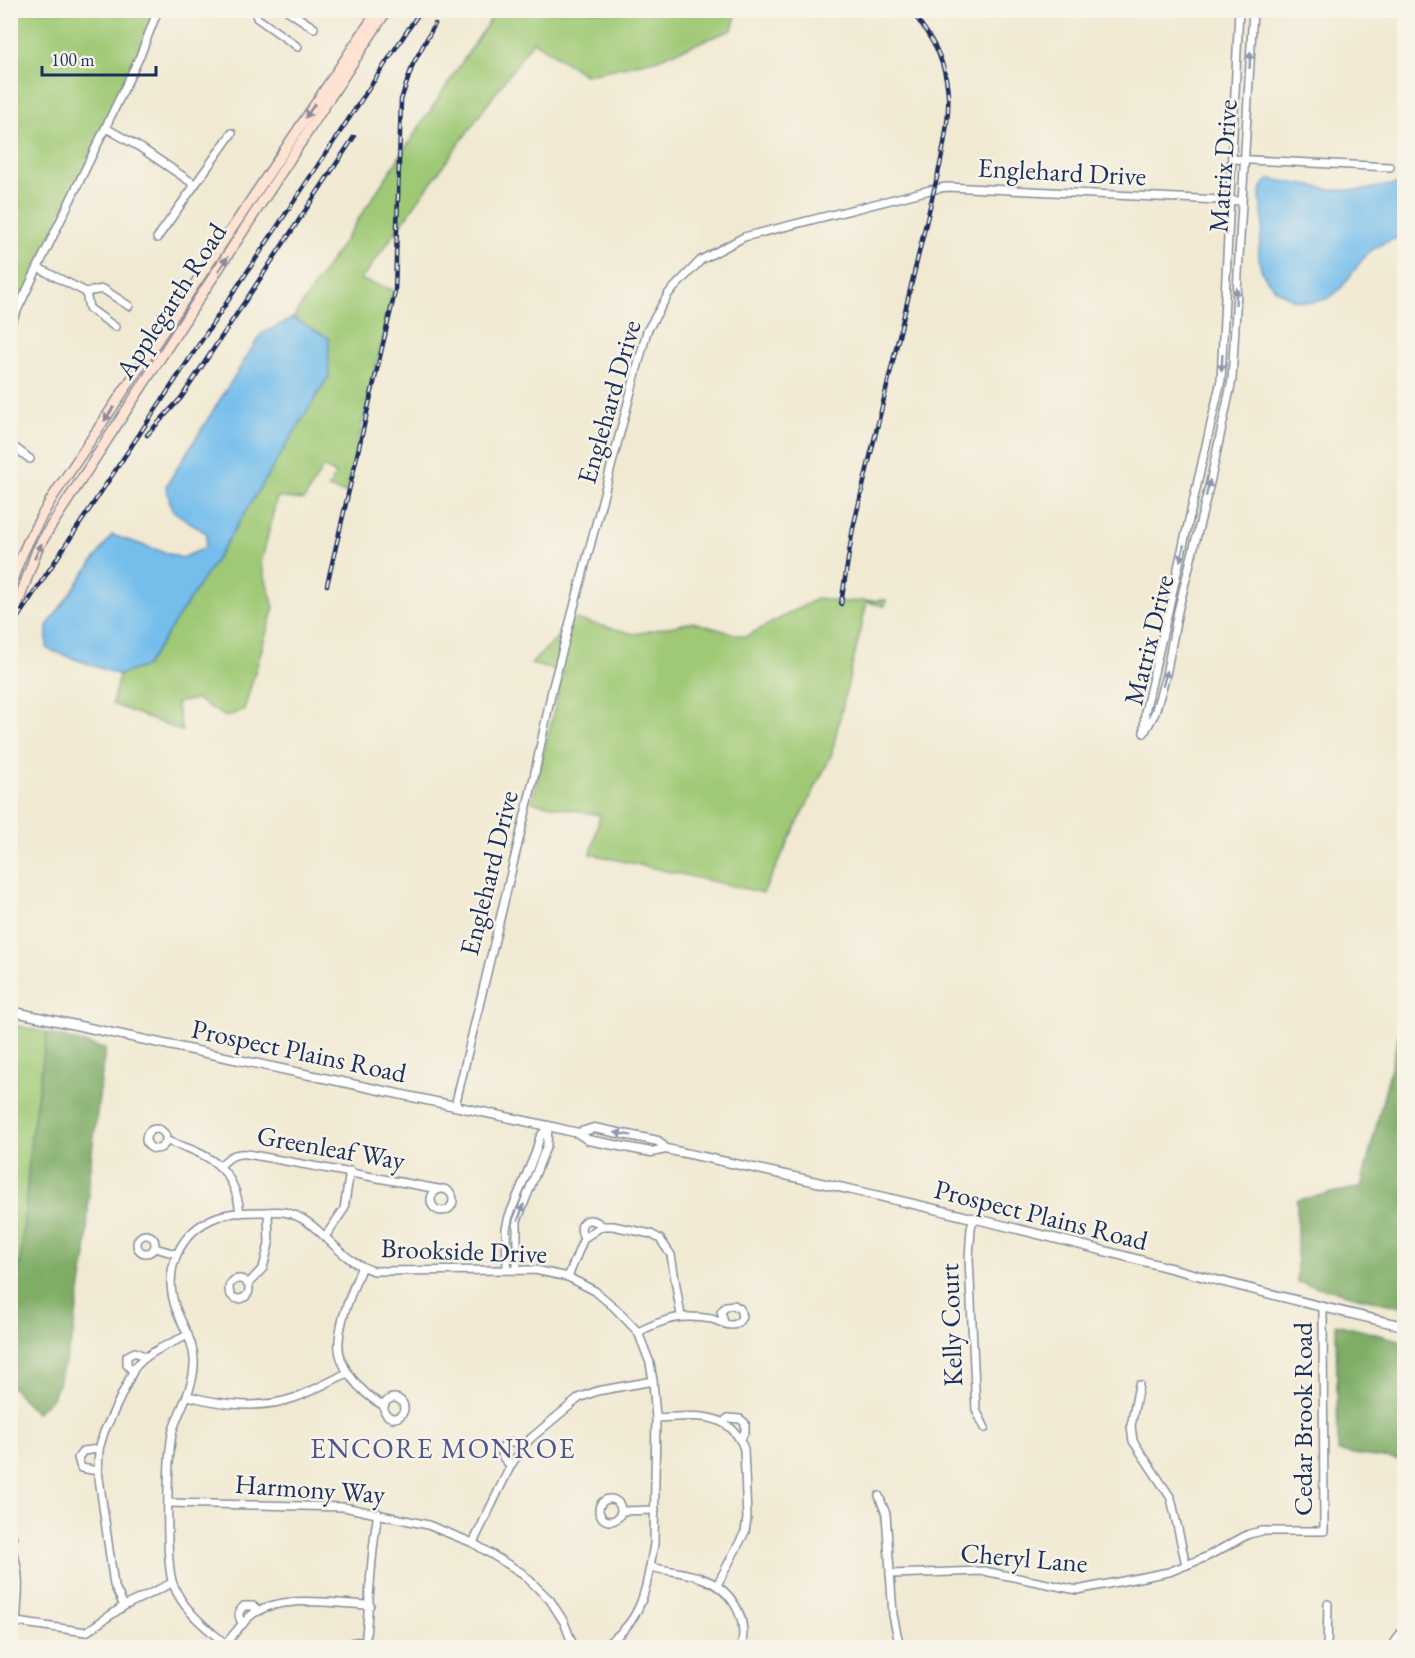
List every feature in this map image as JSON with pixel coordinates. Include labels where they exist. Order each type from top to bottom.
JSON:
[{"type":"main road","name":"Applegarth Road","points":[[10,588],[15,570],[31,534],[52,498],[378,10]]},
{"type":"main road","name":"Applegarth Road","points":[[10,625],[37,550],[45,536],[387,10]]},
{"type":"street","points":[[10,325],[140,56],[158,10]]},
{"type":"street","points":[[255,10],[257,18],[298,47]]},
{"type":"street","points":[[286,10],[314,28]]},
{"type":"street","name":"Matrix Drive","points":[[1239,10],[1221,380],[1145,712],[1144,733],[1155,713],[1166,675],[1178,611],[1210,483],[1232,380],[1253,10]]},
{"type":"street","points":[[106,128],[141,148],[194,184]]},
{"type":"street","points":[[157,238],[232,133]]},
{"type":"street","points":[[1232,159],[1390,167]]},
{"type":"street","name":"Englehard Drive","points":[[455,1106],[532,784],[552,690],[647,331],[669,293],[701,260],[744,237],[947,187],[1241,201]]},
{"type":"street","points":[[38,268],[86,292],[103,289],[129,306]]},
{"type":"street","points":[[86,292],[89,308],[115,327]]},
{"type":"street","points":[[10,444],[30,459]]},
{"type":"street","name":"Prospect Plains Road","points":[[10,1011],[548,1126],[578,1133],[588,1140],[651,1152],[666,1149],[974,1218],[1323,1308],[1404,1326]]},
{"type":"street","points":[[507,1270],[508,1215],[535,1154],[540,1137],[548,1126]]},
{"type":"street","points":[[517,1270],[517,1221],[547,1145],[548,1126]]},
{"type":"street","name":"Prospect Plains Road","points":[[578,1133],[594,1128],[658,1141],[666,1149]]},
{"type":"street","points":[[167,1141],[204,1155],[220,1166],[236,1189],[240,1213]]},
{"type":"street","name":"Greenleaf Way","points":[[220,1166],[236,1153],[350,1171],[438,1189]]},
{"type":"street","points":[[325,1237],[344,1209],[350,1171]]},
{"type":"street","name":"Brookside Drive","points":[[228,1646],[192,1615],[172,1583],[168,1548],[169,1450],[174,1429],[188,1396],[194,1367],[192,1347],[172,1294],[172,1280],[176,1254],[190,1233],[198,1227],[219,1217],[240,1213],[279,1211],[305,1220],[345,1257],[362,1268],[381,1272],[535,1270],[568,1277],[595,1291],[638,1332],[645,1348],[653,1382],[656,1418],[654,1544],[638,1611],[632,1623],[614,1640],[600,1647]]},
{"type":"street","points":[[248,1284],[262,1268],[265,1260],[269,1244],[268,1212]]},
{"type":"street","name":"Kelly Court","points":[[974,1218],[969,1258],[976,1410],[985,1428]]},
{"type":"street","points":[[584,1238],[581,1226],[585,1221],[598,1222],[602,1226]]},
{"type":"street","points":[[568,1277],[584,1238],[602,1226],[651,1234],[667,1246],[671,1255],[681,1316]]},
{"type":"street","points":[[155,1248],[176,1254]]},
{"type":"street","points":[[362,1268],[348,1305],[339,1341],[347,1373],[372,1400],[384,1406]]},
{"type":"street","name":"Cedar Brook Road","points":[[1323,1308],[1324,1531]]},
{"type":"street","points":[[638,1332],[658,1322],[681,1316],[723,1322]]},
{"type":"street","points":[[124,1606],[114,1585],[98,1471],[99,1449],[104,1432],[133,1371],[146,1357],[188,1335]]},
{"type":"street","points":[[133,1371],[127,1365],[127,1356],[135,1352],[146,1357]]},
{"type":"street","points":[[188,1396],[225,1404],[248,1405],[273,1402],[296,1397],[347,1373]]},
{"type":"street","points":[[473,1542],[511,1465],[524,1446],[579,1398],[597,1391],[653,1382]]},
{"type":"street","points":[[1139,1385],[1131,1426],[1133,1441],[1171,1498],[1186,1564]]},
{"type":"street","points":[[656,1418],[711,1417],[724,1422],[741,1439],[744,1449],[747,1518],[745,1532],[717,1585]]},
{"type":"street","points":[[724,1422],[734,1417],[745,1424],[745,1431],[741,1439]]},
{"type":"street","points":[[511,1465],[504,1461],[502,1455],[501,1450],[505,1444],[515,1442],[524,1446]]},
{"type":"street","points":[[98,1471],[81,1468],[78,1458],[83,1450],[99,1449]]},
{"type":"street","points":[[879,1496],[886,1514],[893,1615],[900,1647]]},
{"type":"street","name":"Harmony Way","points":[[169,1503],[344,1507],[428,1525],[473,1542],[522,1573],[550,1600],[564,1622],[574,1647]]},
{"type":"street","points":[[622,1511],[655,1510]]},
{"type":"street","points":[[346,1647],[356,1641],[365,1646],[370,1605],[372,1548],[378,1513]]},
{"type":"street","points":[[10,1530],[13,1538],[10,1545],[14,1554],[19,1588],[13,1621],[86,1632],[124,1606],[172,1583]]},
{"type":"street","name":"Cheryl Lane","points":[[890,1574],[984,1571],[1077,1590],[1169,1572],[1262,1530],[1324,1531]]},
{"type":"street","points":[[650,1567],[699,1577],[717,1585],[734,1602],[739,1611],[742,1624],[741,1647]]},
{"type":"street","points":[[228,1646],[243,1624],[259,1611],[282,1602],[370,1605]]},
{"type":"street","points":[[1327,1647],[1328,1604]]},
{"type":"street","points":[[243,1624],[238,1618],[238,1613],[244,1606],[253,1606],[259,1611]]},
{"type":"street","points":[[1392,1647],[1404,1629]]},
{"type":"green space","points":[[11,11],[158,11],[11,330]]},
{"type":"green space","points":[[496,11],[737,11],[732,30],[655,60],[585,75],[533,41],[361,280],[394,290],[346,493],[328,488],[336,474],[323,467],[304,500],[277,497],[261,563],[274,607],[244,710],[226,717],[196,699],[176,703],[182,731],[112,704],[119,675],[146,666],[328,338],[293,318]]},
{"type":"green space","points":[[818,598],[840,602],[886,600],[885,606],[867,602],[831,756],[763,893],[591,854],[600,815],[532,802],[563,672],[531,664],[575,619],[635,634],[693,622],[745,637]]},
{"type":"green space","points":[[1404,1015],[1404,1308],[1297,1282],[1297,1200],[1361,1187]]},
{"type":"green space","points":[[11,1024],[47,1033],[31,1138],[21,1258],[11,1309]]},
{"type":"green space","points":[[47,1033],[105,1049],[90,1168],[86,1256],[72,1340],[54,1396],[36,1413],[11,1386],[11,1309],[21,1258],[31,1138]]},
{"type":"green space","points":[[1336,1324],[1404,1341],[1404,1461],[1338,1452]]},
{"type":"water","points":[[1271,179],[1334,190],[1362,190],[1396,184],[1404,190],[1404,236],[1371,251],[1332,296],[1312,302],[1293,299],[1284,295],[1269,282],[1260,265],[1259,248],[1263,224],[1260,199],[1262,188]]},
{"type":"water","points":[[293,318],[329,338],[329,376],[219,555],[146,666],[119,675],[47,649],[47,626],[112,535],[182,558],[205,548],[207,534],[172,510],[166,486],[261,334]]},
{"type":"railway","points":[[10,629],[421,10]]},
{"type":"railway","points":[[841,604],[853,528],[940,165],[948,113],[943,65],[927,33],[910,10]]},
{"type":"railway","points":[[327,585],[395,292],[401,100],[413,64],[435,24]]},
{"type":"railway","points":[[147,435],[181,398],[354,137]]},
{"type":"district","name":"ENCORE MONROE","points":[[443,1448]]}]
